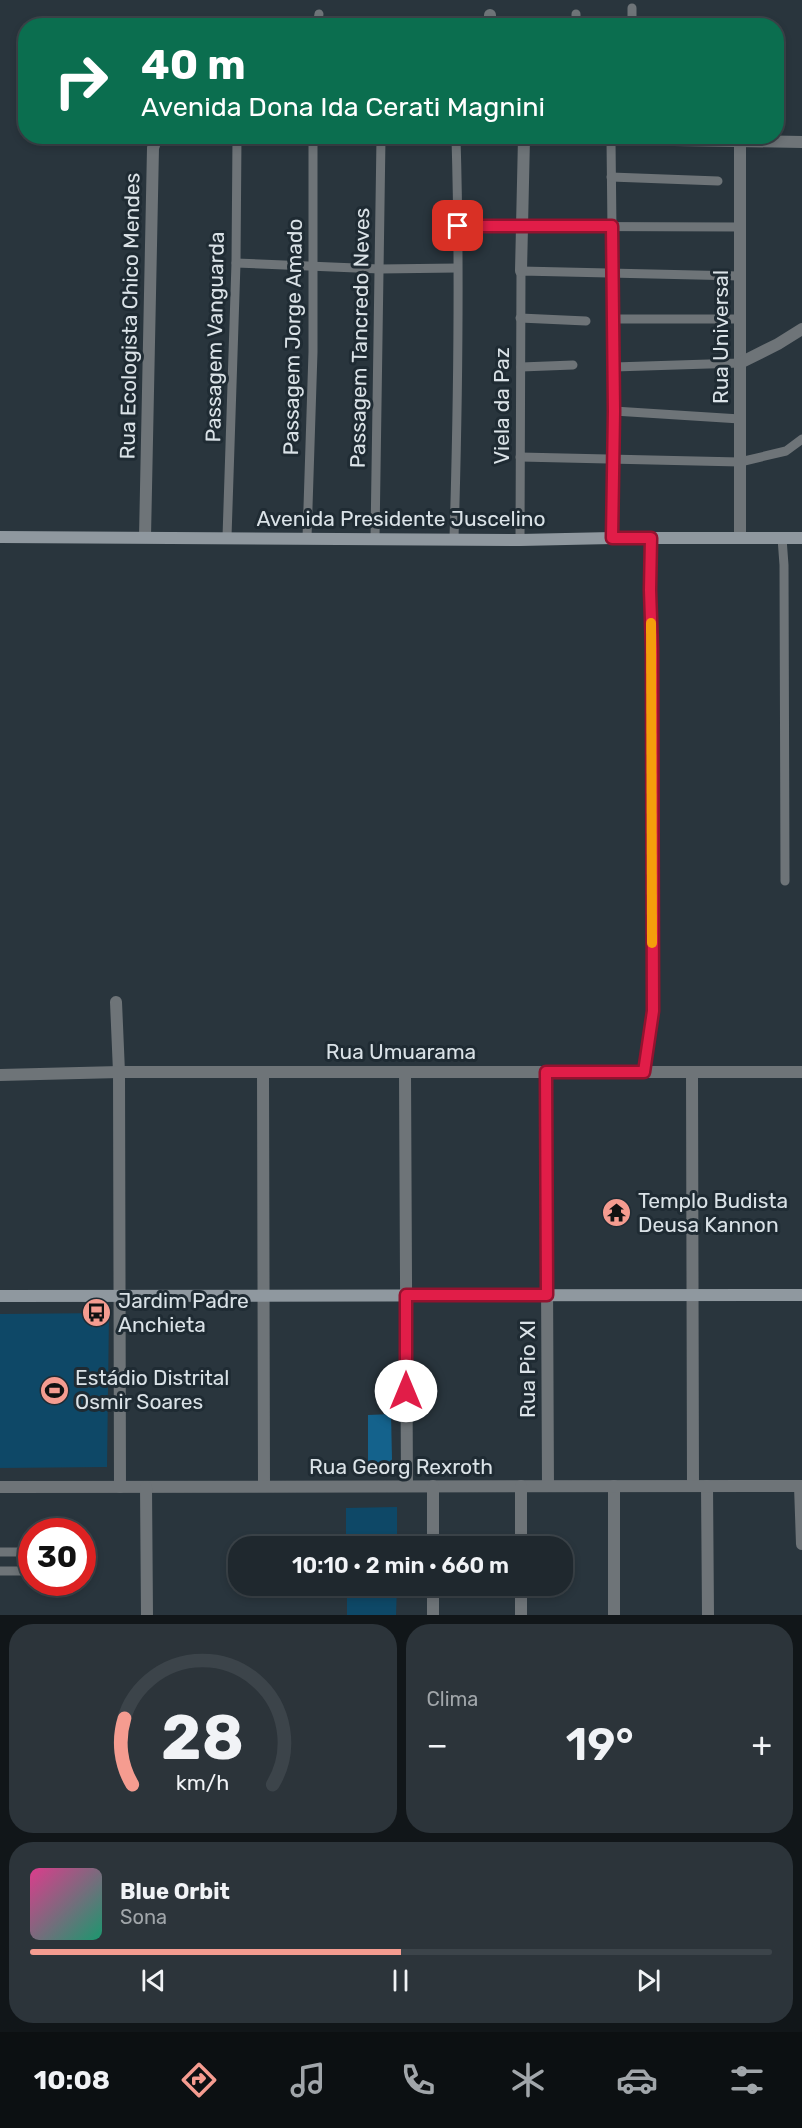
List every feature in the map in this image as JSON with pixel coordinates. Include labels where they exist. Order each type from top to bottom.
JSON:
[{"type":"street","name":"Rua Ecologista Chico Mendes","points":[[784,141],[802,142]]},
{"type":"street","name":"Rua Ecologista Chico Mendes","points":[[145,537],[154,144]]},
{"type":"street","points":[[521,271],[524,144]]},
{"type":"street","name":"Rua Universal","points":[[740,144],[740,537]]},
{"type":"street","points":[[740,363],[802,329]]},
{"type":"street","name":"Avenida Presidente Juscelino","points":[[0,537],[520,540],[802,538]]},
{"type":"street","points":[[116,1002],[119,1072],[120,1487]]},
{"type":"street","name":"Rua Umuarama","points":[[0,1075],[119,1072],[802,1072]]},
{"type":"street","points":[[263,1072],[264,1486]]},
{"type":"street","points":[[405,1072],[407,1486]]},
{"type":"street","name":"Rua Pio XI","points":[[546,1072],[548,1486]]},
{"type":"street","points":[[692,1072],[693,1486]]},
{"type":"street","points":[[0,1296],[802,1295]]},
{"type":"street","points":[[433,1486],[433,1536]]},
{"type":"street","points":[[521,1486],[521,1536]]},
{"type":"street","points":[[614,1486],[614,1615]]},
{"type":"street","points":[[707,1486],[708,1615]]},
{"type":"street","points":[[801,1486],[802,1544]]},
{"type":"street","name":"Rua Georg Rexroth","points":[[0,1487],[801,1486]]},
{"type":"street","points":[[146,1487],[147,1615]]},
{"type":"street","points":[[433,1596],[433,1615]]},
{"type":"street","points":[[521,1596],[521,1615]]},
{"type":"lane","points":[[632,8],[632,18]]},
{"type":"lane","points":[[318,18],[319,14]]},
{"type":"lane","name":"Passagem Vanguarda","points":[[227,537],[236,263],[237,144]]},
{"type":"lane","name":"Passagem Jorge Amado","points":[[307,538],[313,352],[313,144]]},
{"type":"lane","name":"Passagem Tancredo Neves","points":[[375,538],[381,144]]},
{"type":"lane","points":[[454,538],[458,408],[456,144]]},
{"type":"lane","points":[[611,144],[614,367],[612,538]]},
{"type":"lane","points":[[611,177],[718,181]]},
{"type":"lane","points":[[458,226],[740,227]]},
{"type":"lane","points":[[236,263],[312,268],[457,268]]},
{"type":"lane","points":[[521,271],[740,276]]},
{"type":"lane","name":"Viela da Paz","points":[[520,540],[521,271]]},
{"type":"lane","points":[[520,318],[586,321]]},
{"type":"lane","points":[[613,319],[740,319]]},
{"type":"lane","points":[[614,367],[740,363]]},
{"type":"lane","points":[[520,366],[573,365]]},
{"type":"lane","points":[[614,411],[740,419]]},
{"type":"lane","points":[[520,457],[740,462],[786,451],[802,439]]},
{"type":"lane","points":[[644,1072],[653,1011],[651,538]]},
{"type":"lane","points":[[782,538],[785,881]]},
{"type":"lane","points":[[0,1552],[18,1552]]},
{"type":"lane","points":[[0,1571],[18,1570]]},
{"type":"shaded area","name":"Estádio Distrital Osmir Soares","points":[[109,1313],[107,1467],[0,1468],[0,1314]]},
{"type":"shaded area","points":[[397,1507],[397,1536],[346,1536],[346,1508]]},
{"type":"shaded area","points":[[347,1596],[397,1596],[396,1615],[347,1615]]},
{"type":"building","points":[[391,1414],[392,1459],[390,1465],[386,1471],[368,1474],[368,1415]]},
{"type":"slow traffic","points":[[651,623],[652,943]]},
{"type":"place","name":"Templo Budista Deusa Kannon","points":[[617,1213]]},
{"type":"place","name":"Jardim Padre Anchieta","points":[[97,1313]]},
{"type":"place","name":"Estádio Distrital Osmir Soares","points":[[54,1390]]},
{"type":"route","points":[[406,1391],[406,1295],[547,1295],[546,1072],[644,1072],[653,1011],[651,538],[612,538],[614,411],[612,226],[458,226]]}]
